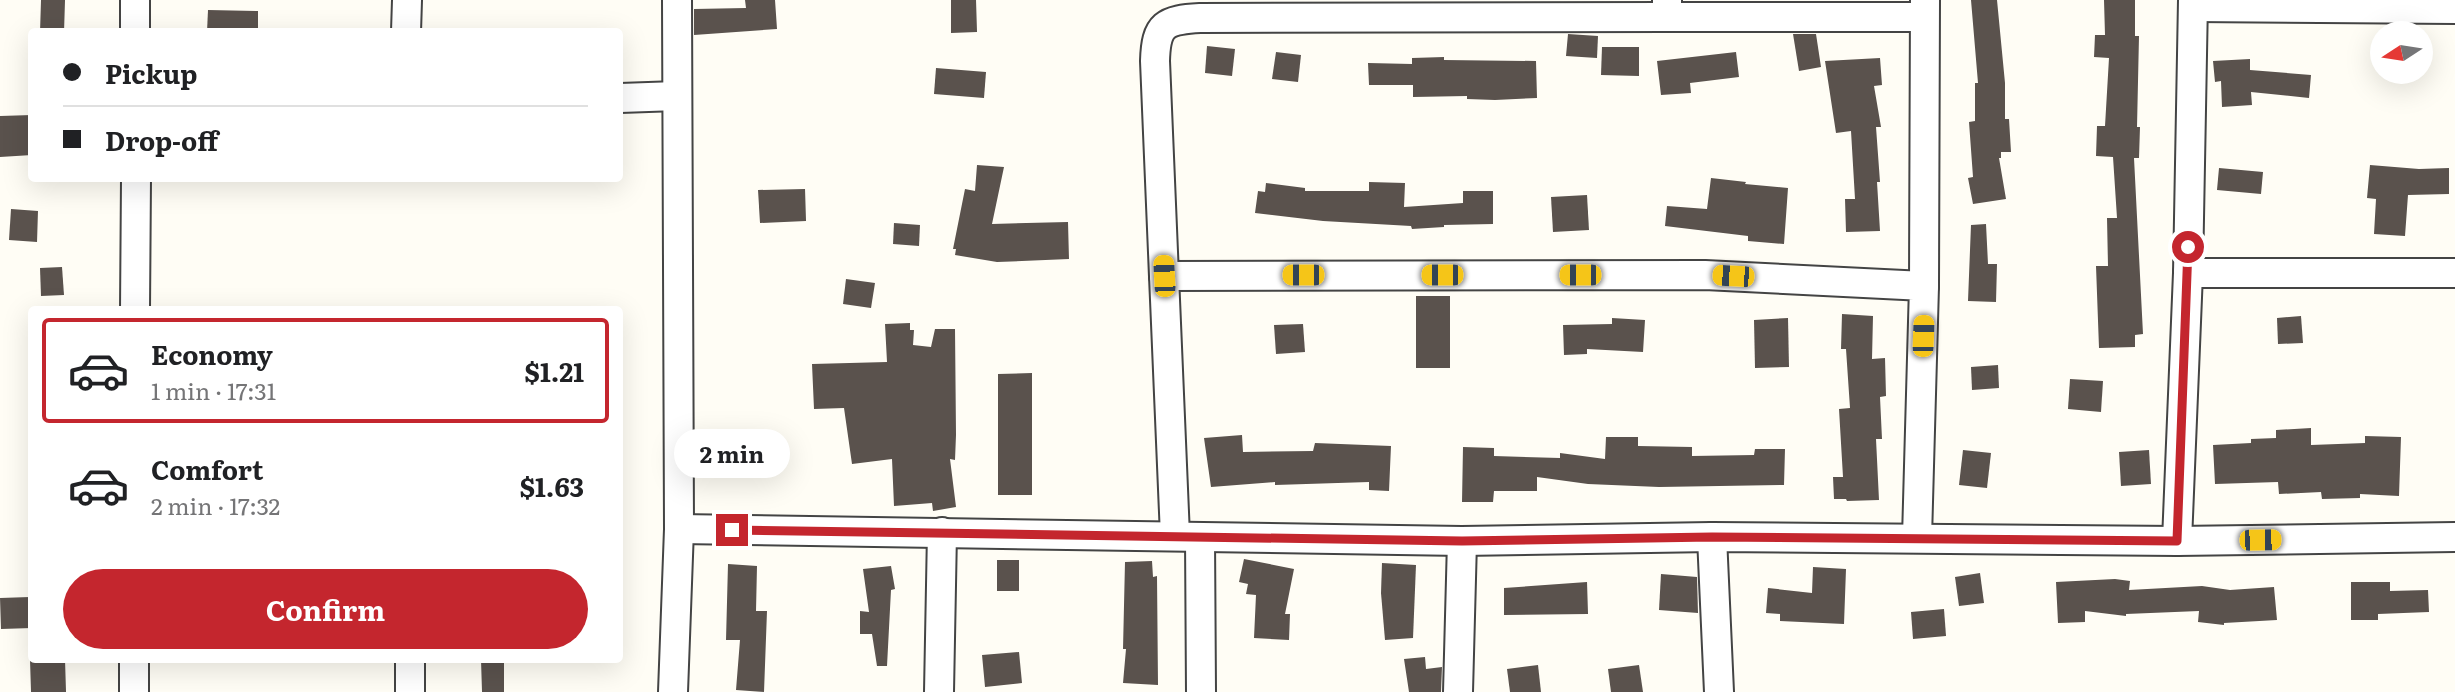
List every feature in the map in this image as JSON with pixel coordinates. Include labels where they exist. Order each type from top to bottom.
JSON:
[{"type":"street","points":[[135,0],[135,28]]},
{"type":"street","points":[[406,28],[407,0]]},
{"type":"street","points":[[673,692],[679,529],[677,0]]},
{"type":"street","points":[[2177,541],[2188,273],[2193,3],[2455,9]]},
{"type":"street","points":[[1201,692],[1164,276],[1155,61],[1157,37],[1165,24],[1182,19],[1667,9],[1924,8],[1924,286],[1917,538]]},
{"type":"street","points":[[623,98],[677,96]]},
{"type":"street","points":[[135,306],[136,182]]},
{"type":"street","points":[[2188,273],[2455,273]]},
{"type":"street","points":[[1164,276],[1705,275],[1924,286]]},
{"type":"street","points":[[679,529],[1462,541],[1712,537],[2177,541],[2455,537]]},
{"type":"street","points":[[939,692],[942,532]]},
{"type":"street","points":[[1712,537],[1719,692]]},
{"type":"street","points":[[1458,692],[1462,541]]},
{"type":"street","points":[[134,663],[134,692]]},
{"type":"street","points":[[410,663],[410,692]]},
{"type":"building","points":[[41,0],[65,0],[64,28],[40,28]]},
{"type":"building","points":[[745,0],[775,0],[777,29],[694,35],[694,9],[746,8]]},
{"type":"building","points":[[951,0],[976,0],[977,32],[951,33]]},
{"type":"building","points":[[1971,0],[1997,0],[2005,83],[2005,119],[2009,119],[2011,152],[2001,152],[1999,158],[2006,199],[1973,204],[1968,178],[1973,177],[1969,122],[1975,121],[1975,83],[1978,83]]},
{"type":"building","points":[[2104,0],[2135,0],[2135,36],[2139,36],[2139,158],[2134,158],[2143,334],[2135,335],[2135,347],[2099,348],[2096,266],[2108,266],[2107,218],[2117,218],[2113,157],[2096,156],[2097,126],[2105,126],[2109,58],[2094,57],[2095,35],[2105,35]]},
{"type":"building","points":[[208,10],[258,11],[258,28],[207,28]]},
{"type":"building","points":[[1568,34],[1598,36],[1597,58],[1566,56]]},
{"type":"building","points":[[1793,34],[1816,34],[1821,67],[1799,71]]},
{"type":"building","points":[[1207,46],[1235,49],[1232,76],[1205,73]]},
{"type":"building","points":[[1602,47],[1639,47],[1639,76],[1601,75]]},
{"type":"building","points":[[1276,52],[1301,55],[1298,82],[1272,79]]},
{"type":"building","points":[[1736,52],[1739,77],[1690,83],[1691,93],[1661,95],[1657,61]]},
{"type":"building","points":[[1444,57],[1444,60],[1536,61],[1537,98],[1495,100],[1467,99],[1467,96],[1413,97],[1413,85],[1369,85],[1368,63],[1412,64],[1412,58]]},
{"type":"building","points":[[1880,58],[1882,85],[1874,86],[1881,127],[1876,127],[1880,231],[1846,232],[1845,199],[1855,199],[1851,131],[1836,133],[1825,61]]},
{"type":"building","points":[[2250,59],[2250,70],[2311,75],[2309,98],[2251,92],[2252,105],[2222,107],[2221,81],[2215,82],[2213,61]]},
{"type":"building","points":[[936,68],[986,72],[984,98],[934,94]]},
{"type":"building","points":[[28,115],[28,155],[0,157],[0,116]]},
{"type":"building","points":[[977,165],[1004,167],[992,224],[1068,222],[1069,259],[997,262],[955,255],[956,249],[953,249],[965,189],[975,191]]},
{"type":"building","points":[[2370,165],[2419,169],[2449,168],[2449,194],[2408,195],[2405,236],[2374,234],[2376,199],[2367,198]]},
{"type":"building","points":[[2219,168],[2263,172],[2261,194],[2217,190]]},
{"type":"building","points":[[1711,178],[1788,188],[1784,244],[1748,241],[1748,236],[1665,226],[1667,206],[1707,209]]},
{"type":"building","points":[[1369,182],[1405,183],[1404,207],[1463,203],[1463,191],[1493,191],[1493,224],[1412,229],[1411,226],[1323,221],[1255,213],[1258,191],[1265,192],[1266,183],[1305,188],[1305,191],[1369,191]]},
{"type":"building","points":[[805,189],[806,221],[760,223],[758,190]]},
{"type":"building","points":[[1587,195],[1589,230],[1553,232],[1551,197]]},
{"type":"building","points":[[11,209],[38,211],[37,242],[9,240]]},
{"type":"building","points":[[894,223],[920,225],[919,246],[893,244]]},
{"type":"building","points":[[1986,224],[1988,264],[1997,264],[1996,302],[1968,301],[1971,225]]},
{"type":"building","points":[[62,267],[64,295],[41,296],[40,268]]},
{"type":"building","points":[[846,279],[875,283],[871,308],[843,304]]},
{"type":"building","points":[[1416,296],[1450,296],[1450,368],[1416,368]]},
{"type":"building","points":[[1842,314],[1873,316],[1872,359],[1885,358],[1886,396],[1880,397],[1882,439],[1876,439],[1879,500],[1834,499],[1833,477],[1843,477],[1839,409],[1850,408],[1846,349],[1841,349]]},
{"type":"building","points":[[2301,316],[2303,343],[2278,344],[2277,318]]},
{"type":"building","points":[[1612,318],[1645,320],[1643,352],[1587,349],[1587,354],[1564,355],[1563,325],[1612,324]]},
{"type":"building","points":[[1788,318],[1789,367],[1755,368],[1754,320]]},
{"type":"building","points":[[910,323],[910,330],[914,330],[913,345],[931,347],[935,329],[955,329],[955,460],[950,459],[956,507],[933,511],[932,503],[894,506],[892,459],[852,464],[844,408],[814,409],[812,364],[887,362],[885,324]]},
{"type":"building","points":[[1303,324],[1305,352],[1276,354],[1274,325]]},
{"type":"building","points":[[1998,365],[1999,388],[1972,390],[1971,367]]},
{"type":"building","points":[[1032,373],[1032,495],[998,495],[998,374]]},
{"type":"building","points":[[2070,379],[2103,381],[2101,412],[2068,409]]},
{"type":"building","points":[[2311,428],[2311,445],[2365,443],[2365,436],[2401,437],[2399,496],[2360,494],[2360,498],[2322,499],[2321,492],[2279,494],[2278,482],[2215,484],[2213,445],[2251,443],[2251,439],[2276,438],[2276,430]]},
{"type":"building","points":[[1242,435],[1243,452],[1313,451],[1315,443],[1391,446],[1389,491],[1369,490],[1369,482],[1275,485],[1275,482],[1211,487],[1204,438]]},
{"type":"building","points":[[1606,437],[1638,437],[1638,446],[1692,447],[1692,456],[1754,455],[1755,449],[1785,449],[1784,485],[1659,487],[1588,484],[1537,477],[1537,491],[1494,491],[1493,502],[1462,502],[1463,447],[1494,448],[1494,456],[1560,458],[1560,453],[1605,459]]},
{"type":"building","points":[[1963,450],[1991,453],[1987,488],[1959,485]]},
{"type":"building","points":[[2149,450],[2151,484],[2121,486],[2119,452]]},
{"type":"building","points":[[1244,559],[1294,569],[1285,614],[1290,614],[1289,640],[1254,638],[1256,595],[1246,594],[1248,584],[1239,582]]},
{"type":"building","points":[[997,560],[1019,560],[1019,591],[997,591]]},
{"type":"building","points":[[1152,561],[1153,577],[1157,576],[1158,685],[1123,683],[1126,649],[1123,649],[1125,562]]},
{"type":"building","points":[[1382,563],[1416,565],[1413,638],[1385,640],[1381,593]]},
{"type":"building","points":[[728,564],[757,566],[756,611],[767,611],[764,692],[736,690],[740,640],[726,640]]},
{"type":"building","points":[[891,566],[895,589],[891,590],[887,666],[877,666],[872,634],[860,634],[860,611],[869,612],[863,569]]},
{"type":"building","points":[[1813,567],[1846,569],[1844,624],[1780,621],[1780,614],[1766,613],[1768,588],[1812,593]]},
{"type":"building","points":[[1980,573],[1984,603],[1959,606],[1955,577]]},
{"type":"building","points":[[1661,574],[1697,577],[1698,613],[1659,610]]},
{"type":"building","points":[[2115,579],[2130,581],[2129,590],[2202,586],[2230,590],[2274,587],[2277,620],[2224,625],[2198,622],[2199,611],[2126,616],[2085,611],[2085,622],[2058,623],[2056,582]]},
{"type":"building","points":[[1587,582],[1588,614],[1504,615],[1504,588]]},
{"type":"building","points":[[2351,582],[2390,582],[2390,591],[2428,590],[2429,612],[2378,614],[2378,620],[2351,620]]},
{"type":"building","points":[[28,597],[28,628],[1,629],[0,598]]},
{"type":"building","points":[[1944,609],[1946,636],[1913,639],[1911,612]]},
{"type":"building","points":[[1019,652],[1022,683],[985,687],[982,655]]},
{"type":"building","points":[[1425,657],[1426,669],[1442,667],[1441,692],[1409,692],[1404,659]]},
{"type":"building","points":[[30,663],[65,663],[66,692],[31,692]]},
{"type":"building","points":[[481,663],[504,663],[504,692],[482,692]]},
{"type":"building","points":[[1538,665],[1541,692],[1510,692],[1507,669]]},
{"type":"building","points":[[1639,665],[1643,692],[1611,692],[1608,669]]},
{"type":"route","points":[[732,530],[1462,541],[1712,537],[2177,541],[2188,247]]}]
